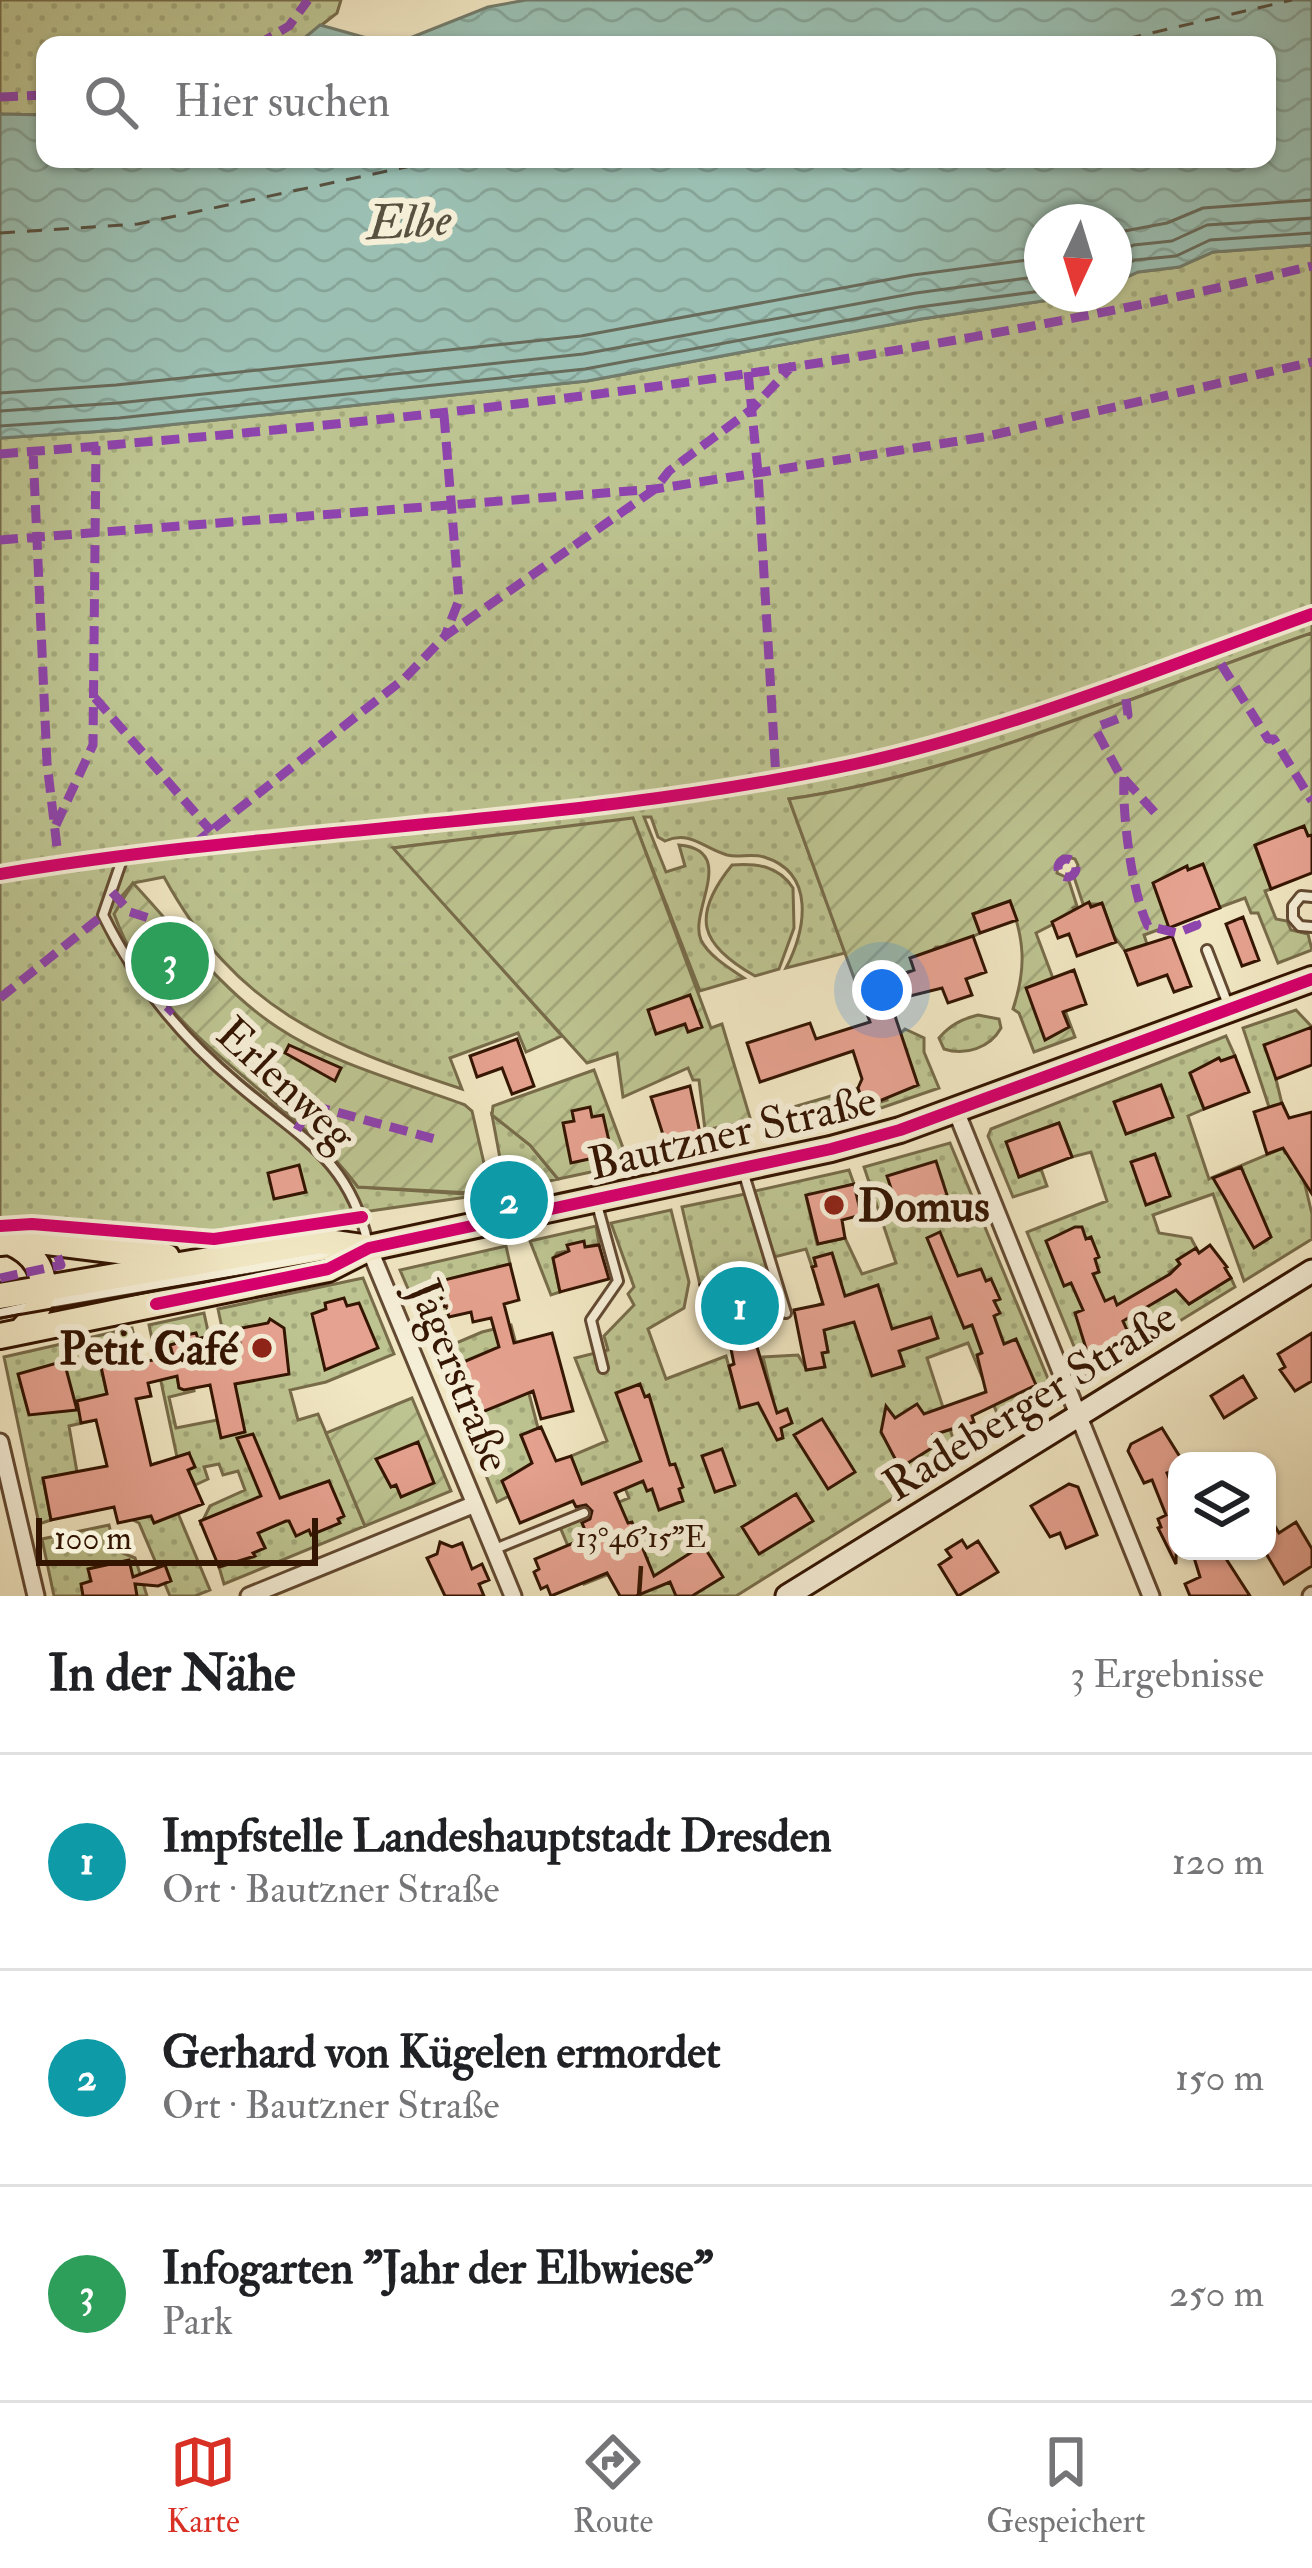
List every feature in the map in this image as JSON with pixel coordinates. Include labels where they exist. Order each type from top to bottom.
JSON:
[{"type":"main road","name":"Bautzner Straße","points":[[10,1333],[328,1269],[369,1248],[831,1149],[956,1111],[1312,979]]},
{"type":"main road","name":"Bautzner Straße","points":[[0,1296],[43,1295],[193,1261],[320,1241],[369,1248]]},
{"type":"main road","points":[[4,1242],[68,1244],[193,1261]]},
{"type":"main road","points":[[4,1242],[35,1260],[43,1295],[10,1333]]},
{"type":"street","points":[[956,1111],[1151,1596]]},
{"type":"street","name":"Jägerstraße","points":[[369,1248],[513,1596]]},
{"type":"street","name":"Radeberger Straße","points":[[787,1596],[1312,1271]]},
{"type":"street","points":[[0,1442],[36,1596]]},
{"type":"street","points":[[249,1596],[475,1504]]},
{"type":"lane","name":"Erlenweg","points":[[124,854],[103,915],[144,987],[237,1084],[297,1130],[338,1170],[356,1201],[369,1248]]},
{"type":"lane","points":[[1312,897],[1301,896],[1293,906],[1293,918],[1300,926],[1312,928]]},
{"type":"lane","points":[[1207,950],[1230,1008]]},
{"type":"lane","points":[[742,1168],[786,1313]]},
{"type":"lane","points":[[596,1199],[618,1281],[590,1321],[603,1368]]},
{"type":"lane","points":[[0,1313],[43,1295],[369,1248]]},
{"type":"lane","points":[[494,1550],[584,1513]]},
{"type":"green space","points":[[0,0],[341,0],[337,13],[308,36],[36,36],[36,115],[0,114]]},
{"type":"green space","points":[[1312,245],[1312,633],[987,751],[854,787],[789,799],[845,953],[786,968],[802,920],[799,889],[792,876],[764,857],[727,855],[689,839],[665,841],[658,837],[651,817],[644,817],[666,872],[685,866],[679,845],[697,849],[706,858],[709,870],[701,940],[744,978],[700,991],[633,819],[394,848],[562,1036],[526,1052],[518,1033],[450,1058],[462,1089],[369,1056],[289,1016],[222,960],[164,877],[133,883],[121,897],[186,1023],[215,1056],[319,1144],[358,1187],[481,1195],[218,1233],[43,1218],[0,1219],[0,438],[120,430],[587,381],[1024,304],[1024,312],[1132,312],[1132,275],[1179,267],[1213,252]]},
{"type":"green space","points":[[1312,633],[1312,844],[1304,827],[1255,846],[1276,919],[1308,934],[1312,950],[1278,963],[1258,913],[1251,913],[1245,898],[1144,935],[1147,944],[1125,951],[1102,904],[1083,904],[1074,877],[1078,865],[1075,859],[1063,856],[1057,873],[1068,878],[1075,913],[1036,933],[1075,1037],[1034,1052],[1019,1013],[1013,1009],[1022,954],[1010,901],[973,914],[980,933],[951,947],[936,947],[914,970],[858,989],[789,799],[920,771],[987,751]]},
{"type":"green space","points":[[633,818],[711,1028],[722,1024],[751,1121],[705,1130],[699,1080],[693,1080],[688,1068],[623,1097],[617,1053],[587,1063],[393,848]]},
{"type":"green space","points":[[732,865],[767,867],[793,888],[794,928],[779,969],[755,976],[712,941],[706,915]]},
{"type":"green space","points":[[133,883],[219,978],[277,1027],[344,1062],[472,1111],[491,1194],[358,1187],[294,1119],[225,1061],[161,997],[135,959],[114,914]]},
{"type":"green space","points":[[1296,1010],[1312,1027],[1276,1079],[1282,1104],[1269,1107],[1243,1028]]},
{"type":"green space","points":[[978,1015],[999,1019],[1001,1028],[990,1041],[976,1049],[944,1049],[939,1038],[943,1033]]},
{"type":"green space","points":[[905,1029],[924,1038],[924,1052],[939,1088],[852,1118],[789,1131],[783,1110],[858,1088],[865,1107],[887,1100],[867,1036],[902,1091],[918,1085],[900,1034]]},
{"type":"green space","points":[[1226,1036],[1235,1056],[1218,1058],[1190,1074],[1204,1109],[1188,1116],[1209,1179],[1283,1148],[1289,1152],[1312,1126],[1304,1181],[1312,1239],[1244,1281],[1213,1194],[1153,1215],[1159,1233],[1191,1238],[1199,1253],[1169,1272],[1189,1304],[1231,1278],[1235,1287],[1087,1378],[1027,1232],[1107,1201],[1091,1152],[1072,1157],[1059,1123],[1007,1142],[1019,1177],[1041,1169],[1047,1186],[1013,1197],[988,1136],[991,1129]]},
{"type":"green space","points":[[594,1070],[629,1164],[558,1179],[530,1145],[492,1115],[493,1106]]},
{"type":"green space","points":[[492,1115],[530,1145],[558,1179],[506,1191]]},
{"type":"green space","points":[[950,1143],[1056,1398],[1004,1430],[968,1343],[927,1358],[959,1457],[736,1596],[636,1596],[647,1559],[584,1584],[560,1527],[629,1498],[618,1471],[570,1494],[576,1470],[571,1456],[607,1441],[575,1358],[608,1350],[604,1336],[634,1305],[628,1294],[634,1287],[611,1223],[671,1210],[689,1282],[684,1308],[648,1329],[666,1379],[726,1356],[740,1407],[773,1399],[763,1357],[798,1355],[807,1370],[824,1366],[822,1353],[828,1351],[821,1316],[813,1307],[823,1303],[818,1288],[841,1281],[832,1253],[814,1258],[816,1266],[812,1267],[806,1249],[774,1257],[755,1191],[849,1170],[854,1184],[806,1196],[817,1244],[845,1238],[862,1274],[896,1263],[864,1167]]},
{"type":"green space","points":[[745,1194],[768,1271],[700,1285],[682,1207]]},
{"type":"green space","points":[[596,1226],[599,1244],[557,1253],[553,1259],[560,1292],[551,1295],[530,1241]]},
{"type":"green space","points":[[506,1246],[510,1264],[441,1281],[449,1317],[427,1333],[400,1270]]},
{"type":"green space","points":[[363,1278],[394,1354],[326,1382],[290,1390],[298,1420],[318,1414],[365,1526],[224,1584],[219,1567],[254,1557],[253,1553],[265,1547],[258,1533],[201,1524],[210,1506],[245,1490],[238,1471],[223,1475],[219,1464],[204,1467],[208,1479],[195,1485],[189,1453],[177,1457],[149,1325],[204,1313],[209,1336],[171,1345],[179,1387],[193,1386],[194,1391],[169,1397],[176,1428],[217,1420],[221,1437],[244,1432],[218,1309]]},
{"type":"green space","points":[[511,1325],[538,1428],[521,1436],[542,1464],[503,1480],[509,1496],[497,1502],[435,1352]]},
{"type":"green space","points":[[132,1328],[138,1353],[100,1362],[109,1404],[96,1420],[69,1426],[77,1472],[43,1479],[51,1520],[39,1524],[4,1357]]},
{"type":"green space","points":[[412,1398],[451,1491],[365,1526],[326,1433]]},
{"type":"green space","points":[[157,1463],[210,1590],[195,1596],[170,1596],[139,1523],[133,1520],[129,1472]]},
{"type":"green space","points":[[109,1525],[115,1550],[135,1558],[147,1596],[54,1596],[42,1539]]},
{"type":"water","name":"Elbe","points":[[526,0],[1312,0],[1312,245],[1213,252],[1179,267],[1132,275],[1132,204],[1024,204],[1024,304],[587,381],[120,430],[0,438],[0,114],[36,115],[36,168],[1276,168],[1276,36],[415,36],[488,7]]},
{"type":"water","points":[[320,25],[360,36],[307,36]]},
{"type":"building","points":[[1304,826],[1308,836],[1312,835],[1312,873],[1271,889],[1255,845]]},
{"type":"building","points":[[1203,864],[1220,908],[1169,928],[1153,883],[1187,866],[1188,870]]},
{"type":"building","points":[[1010,901],[1017,920],[980,933],[973,914]]},
{"type":"building","points":[[1089,902],[1091,907],[1102,903],[1116,942],[1077,956],[1069,934],[1058,938],[1052,922]]},
{"type":"building","points":[[1243,917],[1259,960],[1242,966],[1226,924]]},
{"type":"building","points":[[973,936],[986,972],[966,979],[972,995],[948,1003],[942,988],[906,997],[898,976],[914,970],[910,958]]},
{"type":"building","points":[[1172,936],[1191,986],[1174,992],[1167,975],[1138,985],[1125,951]]},
{"type":"building","points":[[1074,970],[1086,1004],[1063,1012],[1069,1027],[1045,1040],[1026,988]]},
{"type":"building","points":[[690,995],[702,1027],[688,1032],[685,1024],[656,1034],[648,1010]]},
{"type":"building","points":[[889,998],[918,1085],[865,1107],[853,1051],[760,1082],[747,1043],[810,1023],[816,1039],[870,1022],[864,1006]]},
{"type":"building","points":[[1312,1027],[1312,1065],[1276,1079],[1264,1045]]},
{"type":"building","points":[[517,1039],[534,1086],[512,1094],[502,1068],[477,1077],[470,1056]]},
{"type":"building","points":[[289,1045],[341,1068],[335,1081],[285,1053]]},
{"type":"building","points":[[1235,1056],[1249,1092],[1204,1109],[1190,1073],[1219,1058]]},
{"type":"building","points":[[1161,1085],[1173,1117],[1126,1134],[1114,1102]]},
{"type":"building","points":[[690,1086],[700,1133],[665,1141],[651,1097]]},
{"type":"building","points":[[1282,1103],[1289,1118],[1312,1112],[1312,1194],[1283,1148],[1267,1154],[1254,1112]]},
{"type":"building","points":[[590,1107],[592,1117],[603,1115],[612,1154],[571,1163],[563,1123],[574,1121],[572,1111]]},
{"type":"building","points":[[1059,1123],[1072,1157],[1019,1177],[1006,1142]]},
{"type":"building","points":[[1155,1154],[1170,1196],[1146,1205],[1131,1162]]},
{"type":"building","points":[[936,1161],[947,1195],[898,1210],[887,1176]]},
{"type":"building","points":[[299,1165],[306,1192],[274,1199],[268,1173]]},
{"type":"building","points":[[1241,1167],[1271,1237],[1254,1248],[1213,1178]]},
{"type":"building","name":"Domus","points":[[854,1184],[861,1215],[842,1220],[845,1238],[818,1244],[806,1195]]},
{"type":"building","points":[[1082,1227],[1086,1239],[1091,1237],[1099,1257],[1095,1259],[1099,1272],[1093,1274],[1105,1301],[1114,1297],[1117,1305],[1170,1274],[1180,1264],[1177,1260],[1196,1248],[1199,1253],[1210,1245],[1231,1278],[1189,1304],[1176,1290],[1123,1321],[1130,1337],[1088,1355],[1075,1313],[1083,1310],[1071,1283],[1064,1286],[1046,1241]]},
{"type":"building","points":[[940,1232],[958,1276],[981,1269],[986,1281],[991,1279],[1000,1299],[994,1301],[1000,1313],[994,1316],[1004,1344],[1016,1339],[1036,1385],[972,1416],[974,1422],[933,1435],[938,1444],[900,1468],[881,1432],[886,1406],[895,1418],[917,1404],[924,1414],[986,1392],[977,1355],[982,1353],[972,1325],[964,1328],[927,1238]]},
{"type":"building","points":[[584,1241],[585,1247],[599,1245],[609,1279],[560,1292],[553,1258],[569,1251],[567,1245]]},
{"type":"building","points":[[832,1253],[845,1296],[878,1285],[892,1329],[931,1317],[938,1338],[899,1351],[904,1366],[872,1376],[854,1322],[824,1330],[825,1367],[806,1370],[794,1310],[823,1304],[812,1267],[816,1266],[814,1258]]},
{"type":"building","points":[[510,1264],[519,1300],[504,1304],[514,1343],[552,1333],[573,1411],[541,1419],[533,1391],[475,1415],[468,1398],[463,1400],[454,1366],[499,1347],[491,1318],[473,1322],[471,1312],[449,1317],[440,1281]]},
{"type":"building","points":[[765,1272],[779,1317],[750,1324],[777,1413],[787,1409],[792,1423],[781,1428],[783,1438],[777,1440],[758,1403],[740,1408],[729,1366],[734,1364],[727,1329],[711,1333],[700,1285]]},
{"type":"building","points":[[344,1298],[347,1306],[359,1303],[378,1348],[325,1370],[312,1314],[326,1309],[325,1303]]},
{"type":"building","points":[[270,1319],[284,1328],[289,1374],[235,1384],[245,1432],[221,1438],[210,1385],[184,1390],[177,1376],[148,1383],[151,1396],[136,1399],[151,1465],[189,1453],[195,1467],[188,1470],[203,1504],[154,1523],[151,1516],[118,1523],[114,1507],[51,1520],[43,1478],[107,1466],[96,1420],[81,1423],[77,1401],[107,1394],[100,1362],[129,1353],[141,1353],[143,1362],[173,1356],[170,1345],[196,1333],[198,1339],[209,1336],[210,1341],[240,1343],[237,1329]]},
{"type":"building","points":[[1312,1333],[1312,1381],[1295,1391],[1280,1370],[1285,1367],[1278,1354]]},
{"type":"building","points":[[64,1361],[77,1410],[29,1415],[18,1374]]},
{"type":"building","points":[[1243,1376],[1256,1398],[1224,1418],[1211,1396]]},
{"type":"building","points":[[640,1384],[645,1397],[649,1395],[670,1465],[675,1464],[683,1501],[659,1510],[652,1489],[647,1491],[643,1481],[615,1493],[654,1576],[703,1545],[723,1577],[692,1596],[676,1596],[670,1582],[636,1596],[620,1596],[607,1573],[551,1596],[547,1586],[541,1589],[535,1559],[588,1537],[582,1523],[592,1511],[586,1505],[576,1507],[573,1501],[520,1523],[502,1481],[532,1463],[521,1435],[541,1427],[556,1461],[571,1456],[582,1484],[641,1461],[616,1393]]},
{"type":"building","points":[[822,1419],[855,1472],[828,1489],[794,1435]]},
{"type":"building","points":[[1162,1428],[1177,1452],[1168,1452],[1168,1548],[1158,1528],[1158,1519],[1166,1515],[1152,1480],[1144,1483],[1128,1451],[1131,1444]]},
{"type":"building","points":[[253,1434],[280,1498],[329,1481],[344,1516],[338,1519],[340,1523],[311,1535],[309,1530],[296,1536],[286,1521],[258,1533],[265,1548],[255,1556],[219,1567],[200,1521],[261,1496],[237,1438]]},
{"type":"building","points":[[418,1442],[434,1483],[401,1497],[376,1459]]},
{"type":"building","points":[[722,1449],[735,1485],[715,1492],[702,1456]]},
{"type":"building","points":[[1069,1484],[1078,1487],[1097,1535],[1066,1548],[1060,1533],[1050,1537],[1031,1506]]},
{"type":"building","points":[[796,1494],[813,1521],[759,1554],[742,1527]]},
{"type":"building","points":[[1296,1522],[1312,1549],[1312,1566],[1284,1584],[1270,1560],[1276,1560],[1276,1528],[1279,1533]]},
{"type":"building","points":[[962,1540],[967,1548],[978,1541],[998,1572],[958,1596],[939,1565],[951,1557],[946,1550]]},
{"type":"building","points":[[440,1542],[452,1547],[462,1543],[472,1569],[482,1564],[489,1580],[479,1584],[484,1596],[445,1596],[427,1558],[437,1554]]},
{"type":"building","points":[[129,1560],[133,1577],[165,1565],[171,1581],[158,1586],[135,1584],[137,1596],[83,1596],[81,1584],[91,1581],[88,1569]]},
{"type":"building","points":[[1195,1560],[1227,1560],[1250,1596],[1190,1596],[1185,1584],[1200,1577]]},
{"type":"ferry route","points":[[1138,36],[1292,0]]},
{"type":"ferry route","points":[[0,233],[138,224],[402,168]]},
{"type":"tram line","points":[[0,1318],[354,1256],[833,1153],[957,1114],[1312,983]]},
{"type":"marked path","points":[[272,36],[289,26],[308,0]]},
{"type":"marked path","points":[[0,97],[36,95]]},
{"type":"marked path","points":[[0,454],[331,424],[660,386],[988,334],[1312,266]]},
{"type":"marked path","points":[[0,540],[655,489],[984,437],[1312,362]]},
{"type":"marked path","points":[[193,845],[405,678],[445,636],[655,489],[669,471],[752,409],[793,365]]},
{"type":"marked path","points":[[748,372],[776,778]]},
{"type":"marked path","points":[[444,415],[459,600],[445,636]]},
{"type":"marked path","points":[[56,825],[93,745],[96,446]]},
{"type":"marked path","points":[[33,451],[47,763],[59,864]]},
{"type":"marked path","points":[[1221,664],[1312,801]]},
{"type":"marked path","points":[[95,698],[211,831]]},
{"type":"marked path","points":[[1126,699],[1128,715],[1099,726],[1097,732],[1119,773],[1158,816]]},
{"type":"marked path","points":[[1124,777],[1129,853],[1148,926],[1177,933],[1197,925],[1194,918]]},
{"type":"marked path","points":[[1067,859],[1076,868],[1067,877],[1058,868],[1067,859]]},
{"type":"marked path","points":[[112,892],[130,912],[152,919],[157,932],[152,947],[177,945],[200,967],[199,980],[167,1013]]},
{"type":"marked path","points":[[0,998],[103,915]]},
{"type":"marked path","points":[[130,964],[152,947]]},
{"type":"marked path","points":[[297,1130],[309,1109],[318,1107],[435,1139]]},
{"type":"marked path","points":[[0,1278],[61,1265],[55,1249]]},
{"type":"cycle path","points":[[0,874],[213,845],[642,800],[855,764],[1029,716],[1312,614]]},
{"type":"cycle path","points":[[156,1304],[328,1269],[369,1248],[900,1130],[1312,979]]},
{"type":"cycle path","points":[[0,1226],[32,1224],[214,1239],[362,1217]]},
{"type":"place","name":"Infogarten \"Jahr der Elbwiese\"","points":[[170,961]]},
{"type":"place","name":"Gerhard von Kügelen ermordet","points":[[509,1200]]},
{"type":"place","name":"Domus","points":[[834,1205]]},
{"type":"place","name":"Impfstelle Landeshauptstadt Dresden","points":[[740,1306]]},
{"type":"place","name":"Petit Café","points":[[262,1348]]}]
